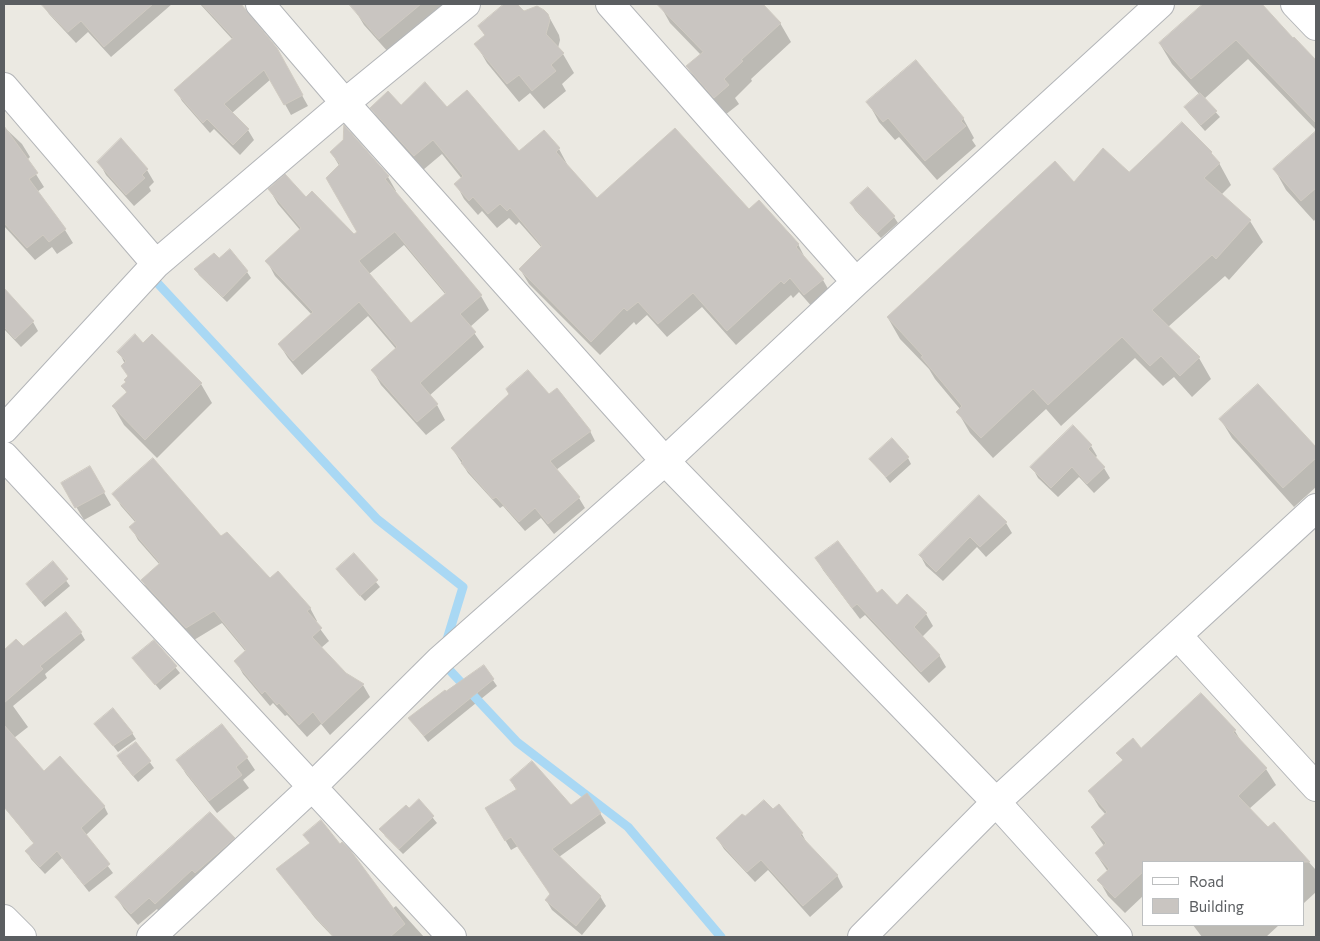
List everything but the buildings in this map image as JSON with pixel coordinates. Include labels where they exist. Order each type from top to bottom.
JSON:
[{"type":"street","points":[[260,4],[665,461],[996,802],[1118,937]]},
{"type":"street","points":[[4,428],[156,264],[345,102],[466,4]]},
{"type":"street","points":[[610,4],[856,282]]},
{"type":"street","points":[[151,937],[311,788],[440,660],[665,461],[856,282],[1160,4]]},
{"type":"street","points":[[1295,4],[1316,26]]},
{"type":"street","points":[[4,87],[156,264]]},
{"type":"street","points":[[4,456],[311,788],[452,937]]},
{"type":"street","points":[[862,937],[996,802],[1316,508]]},
{"type":"street","points":[[1178,636],[1316,787]]},
{"type":"street","points":[[4,918],[22,937]]},
{"type":"waterway","points":[[150,275],[377,519],[463,587],[445,646]]},
{"type":"waterway","points":[[442,662],[517,742],[628,827],[721,937]]}]
